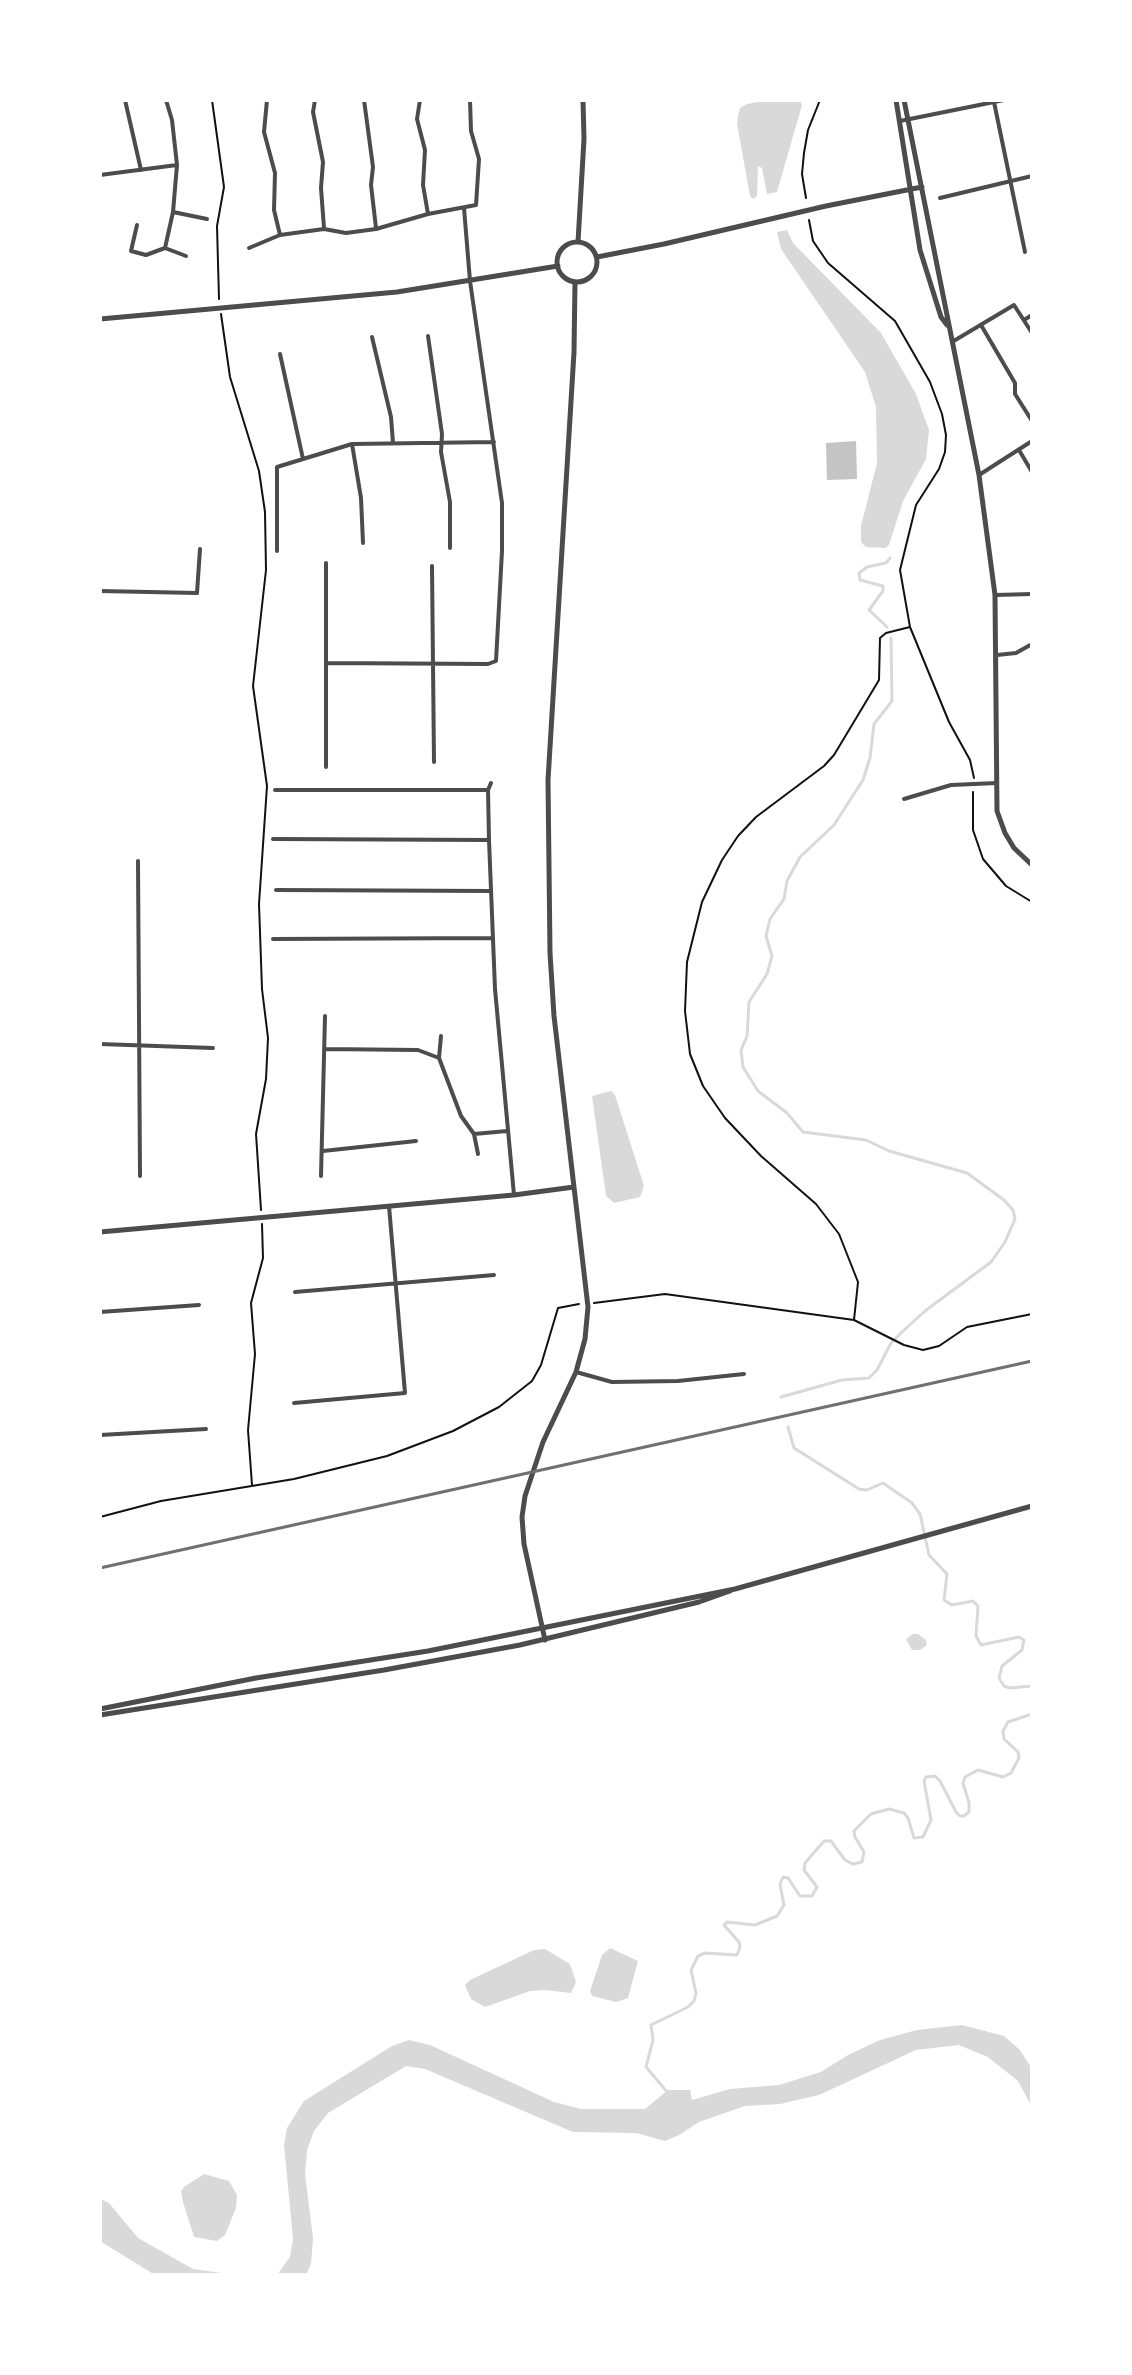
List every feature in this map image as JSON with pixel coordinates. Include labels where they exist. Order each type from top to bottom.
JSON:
[{"type":"street","points":[[125,100],[141,170]]},
{"type":"street","points":[[165,248],[173,212],[177,165],[172,120],[166,100]]},
{"type":"street","points":[[267,100],[264,132],[275,173],[274,210],[280,235]]},
{"type":"street","points":[[315,100],[313,112],[323,162],[324,229]]},
{"type":"street","points":[[364,100],[373,167],[371,185],[376,229]]},
{"type":"street","points":[[420,100],[417,119],[425,150],[423,185],[428,214]]},
{"type":"street","points":[[249,248],[280,235],[324,229],[346,233],[376,229],[428,214],[476,205],[479,159],[471,131],[470,100]]},
{"type":"street","points":[[578,242],[583,100]]},
{"type":"street","points":[[896,100],[920,250],[941,317],[948,326]]},
{"type":"street","points":[[904,100],[979,475],[995,595],[997,811],[1014,848],[1032,865]]},
{"type":"street","points":[[900,121],[1004,100]]},
{"type":"street","points":[[994,102],[1025,252]]},
{"type":"street","points":[[100,175],[177,165]]},
{"type":"street","points":[[940,198],[1032,176]]},
{"type":"street","points":[[597,257],[922,187]]},
{"type":"street","points":[[326,663],[488,664],[496,661],[502,515],[470,281],[464,208]]},
{"type":"street","points":[[173,212],[207,219]]},
{"type":"street","points":[[137,225],[131,251],[146,255],[165,248],[186,256]]},
{"type":"street","points":[[571,243],[590,246],[597,257],[593,275],[581,282],[563,277],[558,266],[560,252],[571,243]]},
{"type":"street","points":[[100,319],[327,300],[558,266]]},
{"type":"street","points":[[545,1640],[524,1544],[522,1517],[531,1472],[576,1372],[585,1339],[588,1307],[550,953],[548,780],[574,352],[575,282]]},
{"type":"street","points":[[952,342],[1014,305],[1032,333]]},
{"type":"street","points":[[1024,320],[1032,315]]},
{"type":"street","points":[[981,325],[1015,383],[1015,394],[1032,421]]},
{"type":"street","points":[[428,336],[450,502],[450,548]]},
{"type":"street","points":[[372,337],[391,417],[393,443]]},
{"type":"street","points":[[280,354],[303,459]]},
{"type":"street","points":[[979,475],[1032,441]]},
{"type":"street","points":[[277,551],[277,467],[352,444],[494,442]]},
{"type":"street","points":[[352,444],[361,498],[363,543]]},
{"type":"street","points":[[1019,449],[1032,472]]},
{"type":"street","points":[[100,591],[197,593],[200,549]]},
{"type":"street","points":[[326,563],[326,767]]},
{"type":"street","points":[[432,566],[434,762]]},
{"type":"street","points":[[995,595],[1032,594]]},
{"type":"street","points":[[997,655],[1016,653],[1032,644]]},
{"type":"street","points":[[491,783],[488,790],[493,938],[514,1195]]},
{"type":"street","points":[[904,799],[943,787],[997,783]]},
{"type":"street","points":[[275,790],[488,790]]},
{"type":"street","points":[[273,839],[489,840]]},
{"type":"street","points":[[138,861],[140,1176]]},
{"type":"street","points":[[276,890],[491,891]]},
{"type":"street","points":[[273,939],[493,938]]},
{"type":"street","points":[[321,1176],[325,1016]]},
{"type":"street","points":[[441,1036],[439,1058],[461,1116],[474,1134],[478,1154]]},
{"type":"street","points":[[100,1044],[213,1048]]},
{"type":"street","points":[[325,1049],[418,1050],[439,1058]]},
{"type":"street","points":[[474,1134],[508,1131]]},
{"type":"street","points":[[323,1151],[416,1141]]},
{"type":"street","points":[[100,1232],[574,1187]]},
{"type":"street","points":[[294,1403],[405,1393],[389,1206]]},
{"type":"street","points":[[295,1292],[494,1275]]},
{"type":"street","points":[[100,1312],[199,1305]]},
{"type":"street","points":[[576,1372],[612,1382],[678,1381],[744,1374]]},
{"type":"street","points":[[100,1435],[206,1429]]},
{"type":"street","points":[[100,1715],[384,1670],[545,1640],[699,1602],[735,1589],[1032,1506]]},
{"type":"street","points":[[100,1709],[186,1690],[428,1651],[735,1589]]},
{"type":"path","points":[[212,100],[224,187],[217,226],[217,284]]},
{"type":"path","points":[[806,198],[802,174],[804,153],[808,130],[820,100]]},
{"type":"path","points":[[809,220],[813,241],[828,263],[895,321],[930,382],[942,414],[945,452],[939,469],[916,505],[900,570],[903,598],[910,627],[949,722],[974,772],[972,820],[978,849],[988,868],[1014,892],[1032,902]]},
{"type":"path","points":[[224,346],[242,421],[259,471],[265,512],[266,570],[253,686],[267,786],[259,904],[262,989],[268,1038],[266,1079],[256,1134],[260,1199]]},
{"type":"path","points":[[854,1320],[858,1282],[839,1234],[816,1204],[761,1156],[725,1118],[703,1086],[690,1054],[685,1011],[687,962],[702,902],[722,860],[756,817],[834,755],[879,680],[880,638],[886,633],[910,627]]},
{"type":"path","points":[[252,1485],[248,1430],[255,1354],[251,1303],[263,1258],[263,1237]]},
{"type":"path","points":[[607,1301],[665,1294],[854,1320],[904,1345],[923,1350],[939,1346],[967,1327],[1032,1314]]},
{"type":"path","points":[[100,1517],[161,1501],[294,1479],[387,1456],[453,1431],[499,1407],[532,1381],[541,1365],[558,1308],[570,1305]]},
{"type":"shaded area","points":[[800,100],[802,105],[777,192],[767,194],[762,168],[758,166],[757,196],[753,199],[750,196],[738,116],[740,108],[747,104]]},
{"type":"shaded area","points":[[787,230],[793,243],[881,333],[916,394],[929,430],[926,459],[903,501],[889,545],[885,548],[866,547],[861,542],[861,526],[877,463],[876,407],[865,372],[781,249],[777,232]]},
{"type":"shaded area","points":[[611,1091],[615,1095],[644,1186],[640,1197],[614,1203],[606,1196],[592,1096]]},
{"type":"shaded area","points":[[913,1634],[926,1640],[927,1645],[920,1650],[912,1650],[906,1639]]},
{"type":"shaded area","points":[[610,1948],[638,1961],[628,1998],[616,2002],[592,1996],[590,1991],[602,1955]]},
{"type":"shaded area","points":[[545,1949],[570,1964],[576,1982],[571,1993],[530,1991],[485,2007],[471,1999],[465,1985],[470,1980],[534,1950]]},
{"type":"shaded area","points":[[962,2025],[1004,2036],[1020,2050],[1032,2069],[1032,2107],[1018,2081],[988,2057],[959,2045],[916,2050],[819,2095],[780,2104],[745,2106],[699,2122],[665,2141],[636,2133],[573,2132],[425,2069],[406,2066],[328,2113],[314,2131],[307,2150],[305,2174],[313,2238],[311,2264],[306,2275],[277,2275],[290,2257],[293,2239],[284,2145],[287,2128],[304,2101],[392,2046],[409,2040],[430,2045],[554,2102],[581,2109],[645,2109],[668,2090],[690,2090],[692,2100],[730,2089],[779,2085],[821,2072],[880,2040],[917,2030]]},
{"type":"shaded area","points":[[204,2174],[229,2181],[237,2195],[236,2208],[225,2235],[217,2241],[194,2237],[183,2202],[181,2191],[184,2187]]},
{"type":"shaded area","points":[[100,2199],[109,2203],[138,2238],[193,2269],[236,2275],[155,2275],[100,2241]]},
{"type":"building","points":[[856,441],[857,479],[827,480],[826,443]]},
{"type":"waterway","points":[[887,627],[869,610],[883,591],[883,586],[860,580],[859,573],[867,567],[886,563],[890,558]]},
{"type":"waterway","points":[[781,1397],[842,1380],[869,1378],[877,1370],[891,1343],[903,1331],[991,1262],[1005,1242],[1015,1219],[1013,1210],[1004,1200],[967,1173],[889,1151],[866,1140],[803,1132],[787,1113],[758,1091],[743,1067],[741,1050],[747,1036],[749,1002],[767,974],[772,956],[766,936],[770,919],[784,899],[787,881],[800,857],[834,825],[863,780],[870,758],[874,724],[892,701],[891,638]]},
{"type":"waterway","points":[[788,1427],[794,1448],[859,1489],[867,1490],[883,1483],[912,1503],[920,1514],[929,1555],[947,1574],[944,1600],[952,1605],[973,1601],[978,1606],[976,1636],[981,1645],[1019,1637],[1024,1640],[1022,1650],[1002,1666],[999,1678],[1004,1686],[1010,1688],[1032,1686]]},
{"type":"waterway","points":[[668,2093],[646,2067],[653,2040],[651,2025],[694,2001],[696,1993],[691,1970],[698,1956],[705,1953],[737,1955],[739,1942],[724,1925],[727,1922],[755,1925],[777,1916],[784,1905],[780,1884],[783,1877],[788,1878],[800,1896],[812,1896],[817,1887],[804,1870],[805,1863],[824,1841],[831,1841],[845,1860],[853,1864],[862,1862],[864,1852],[854,1831],[871,1814],[889,1809],[904,1813],[914,1838],[923,1837],[931,1820],[924,1781],[926,1777],[935,1776],[940,1781],[956,1812],[964,1816],[969,1812],[963,1783],[965,1777],[978,1770],[1003,1777],[1011,1773],[1019,1758],[1018,1752],[1004,1739],[1003,1731],[1008,1722],[1032,1714]]},
{"type":"railway","points":[[100,1568],[1032,1361]]}]
